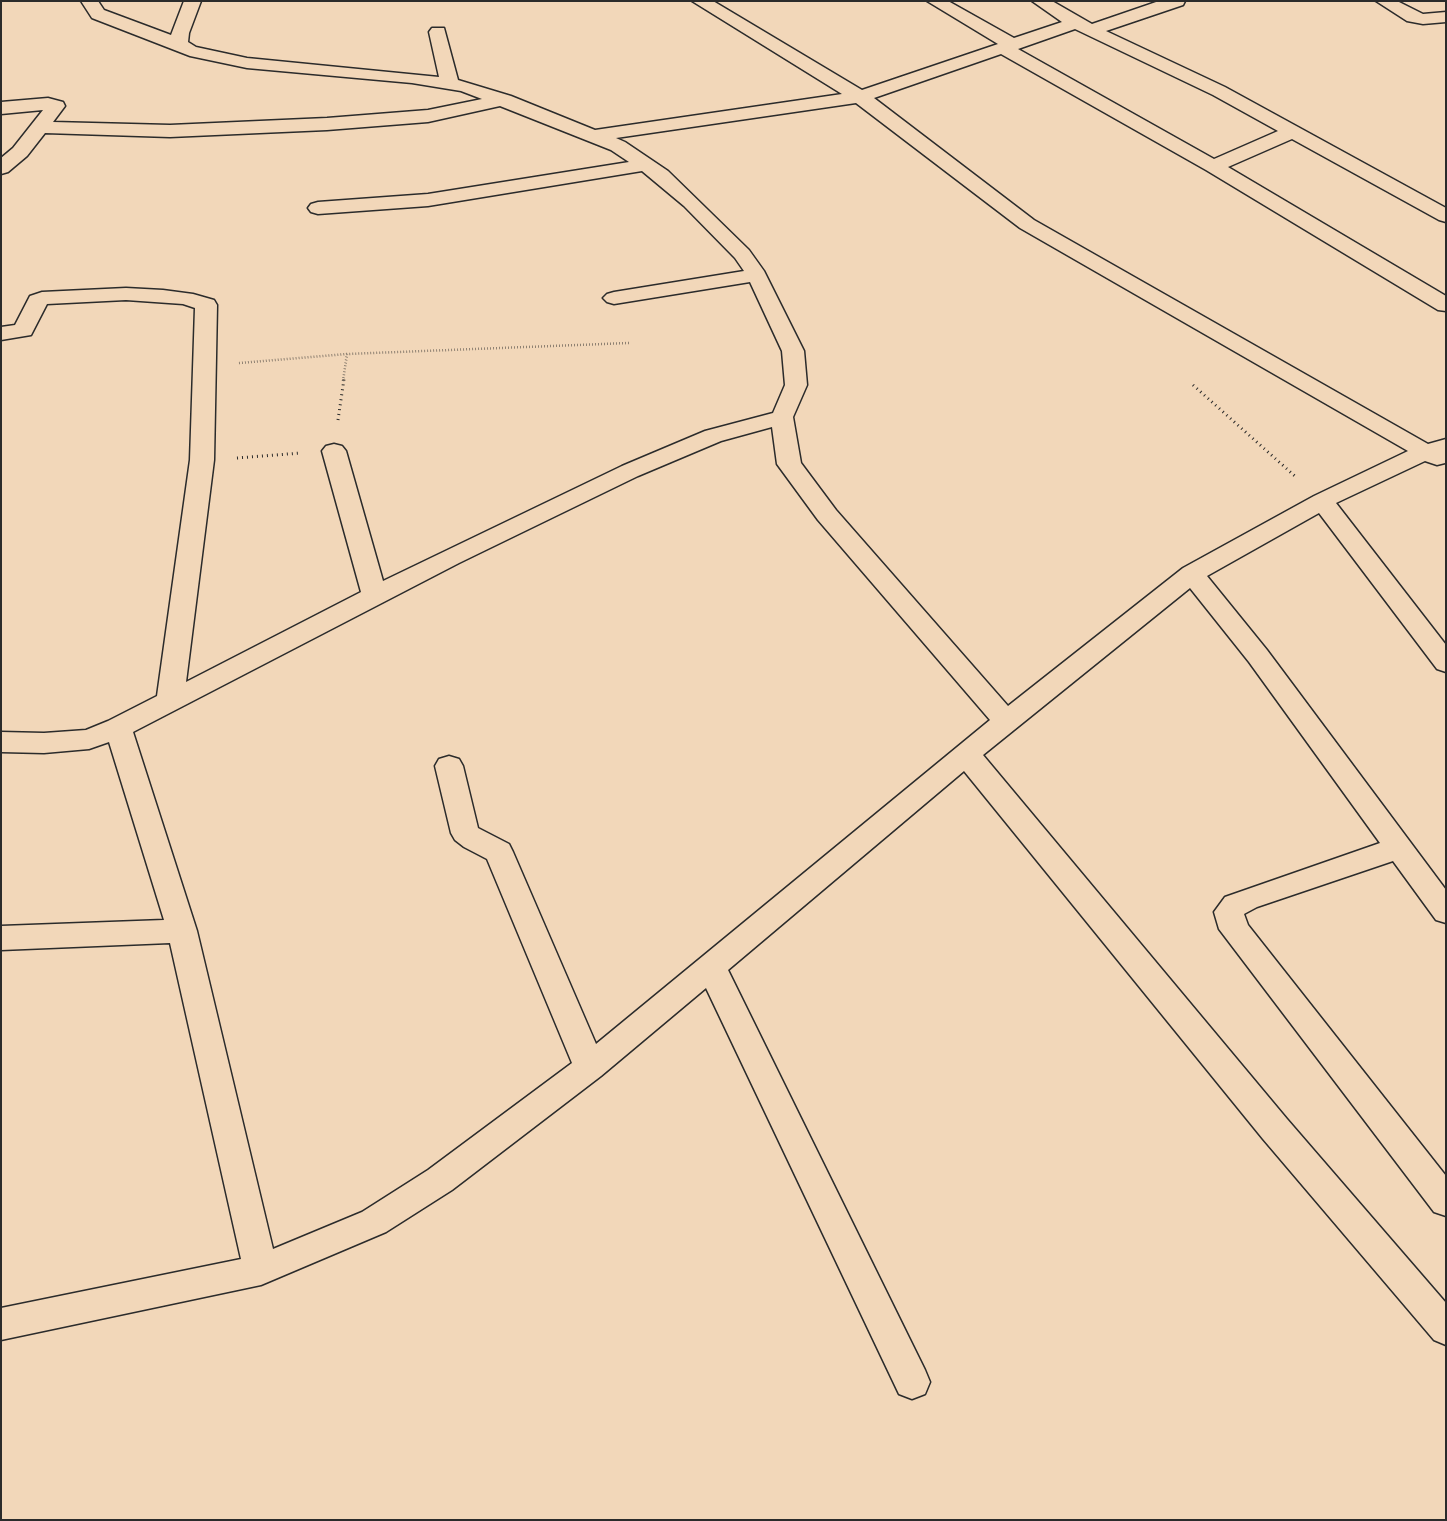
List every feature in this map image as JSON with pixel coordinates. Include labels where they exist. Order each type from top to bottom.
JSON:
[{"type":"street","points":[[89,1],[98,14],[179,44],[190,51],[205,56],[247,63],[450,83],[464,86],[618,146],[661,175],[691,202],[742,254],[757,275],[794,351],[796,385],[782,417],[789,464],[821,508],[1006,722]]},
{"type":"street","points":[[179,44],[180,33],[193,1]]},
{"type":"street","points":[[700,1],[860,97],[1027,224],[1436,448],[1446,466]]},
{"type":"street","points":[[935,1],[1446,305]]},
{"type":"street","points":[[1040,1],[1083,26],[1219,91],[1446,216]]},
{"type":"street","points":[[593,136],[860,97],[1008,46],[1176,1]]},
{"type":"street","points":[[1384,1],[1413,16],[1423,18],[1446,17]]},
{"type":"street","points":[[438,32],[450,83]]},
{"type":"street","points":[[40,126],[170,131],[327,124],[428,116],[504,100]]},
{"type":"street","points":[[1,108],[48,104],[56,106],[20,152],[1,168]]},
{"type":"street","points":[[1213,166],[1292,132]]},
{"type":"street","points":[[318,208],[428,200],[646,165]]},
{"type":"street","points":[[614,298],[757,275]]},
{"type":"street","points":[[1,334],[23,330],[38,300],[42,298],[126,294],[186,298],[206,305],[206,365],[202,460],[170,702]]},
{"type":"street","points":[[1,742],[44,743],[89,739],[118,728],[450,557],[675,450],[713,436],[782,417]]},
{"type":"street","points":[[1,1324],[262,1270],[374,1222],[440,1180],[590,1067],[966,754],[1192,574],[1322,501],[1436,448]]},
{"type":"street","points":[[334,450],[375,596]]},
{"type":"street","points":[[1322,501],[1446,663]]},
{"type":"street","points":[[1192,574],[1258,656],[1446,912]]},
{"type":"street","points":[[118,728],[182,930],[262,1270]]},
{"type":"street","points":[[966,754],[1269,1122],[1446,1329]]},
{"type":"street","points":[[449,766],[465,833],[474,840],[499,852],[590,1067]]},
{"type":"street","points":[[1398,848],[1247,899],[1235,905],[1229,912],[1234,929],[1446,1202]]},
{"type":"street","points":[[1,938],[182,930]]},
{"type":"street","points":[[711,966],[912,1382]]},
{"type":"path","points":[[206,365],[347,354],[629,343]]},
{"type":"path","points":[[202,460],[334,450],[347,354]]},
{"type":"path","points":[[1193,385],[1322,501]]}]
